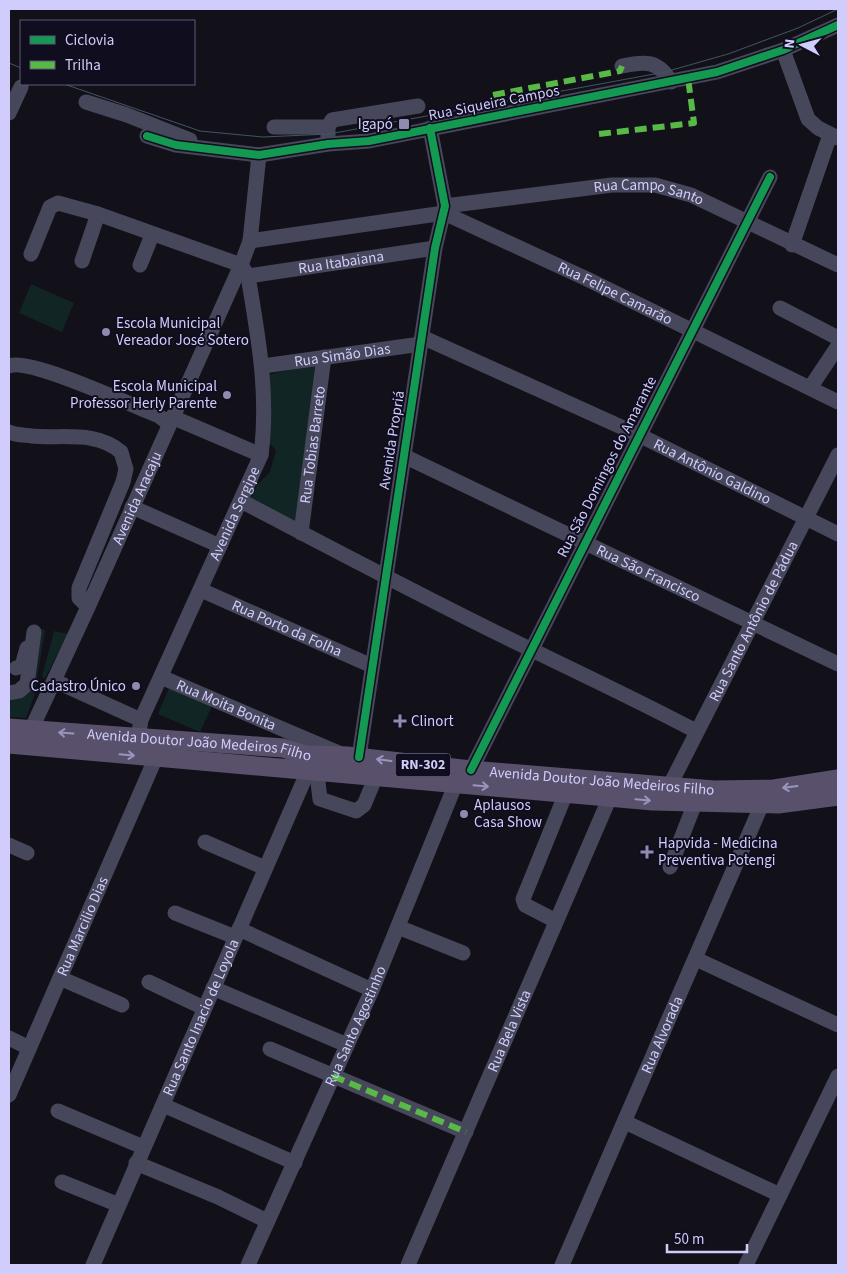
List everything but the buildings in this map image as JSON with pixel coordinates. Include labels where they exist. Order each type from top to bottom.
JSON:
[{"type":"main road","name":"Avenida Doutor João Medeiros Filho","points":[[9,728],[30,730],[140,729],[223,743],[283,748],[311,766],[353,757],[471,770],[714,790],[774,789],[838,778]]},
{"type":"main road","points":[[156,757],[178,752],[211,754],[215,753],[223,743]]},
{"type":"main road","name":"Avenida Doutor João Medeiros Filho","points":[[9,744],[238,763],[248,754],[278,756],[311,766],[376,776],[695,803],[793,803],[838,796]]},
{"type":"street","name":"Rua Siqueira Campos","points":[[147,136],[176,145],[259,155],[328,144],[369,141],[717,72],[783,50],[838,25]]},
{"type":"street","points":[[783,50],[808,119],[818,128],[834,136],[792,245]]},
{"type":"street","points":[[622,66],[648,63],[665,72],[671,82]]},
{"type":"street","points":[[9,113],[21,87]]},
{"type":"street","name":"Rua Siqueira Campos","points":[[86,102],[230,153]]},
{"type":"street","points":[[328,144],[328,126],[332,120],[418,106]]},
{"type":"street","points":[[274,127],[328,126]]},
{"type":"street","name":"Avenida Propriá","points":[[353,757],[372,666],[435,248],[444,210],[430,128]]},
{"type":"street","name":"Avenida Aracaju","points":[[30,730],[88,607],[170,421],[245,271],[259,155]]},
{"type":"street","name":"Rua São Domingos do Amarante","points":[[471,770],[530,649],[770,177]]},
{"type":"street","name":"Rua Campo Santo","points":[[250,241],[444,210],[634,184],[655,185],[691,195],[792,245],[838,265]]},
{"type":"street","points":[[31,254],[52,204],[65,204],[152,234],[245,271]]},
{"type":"street","name":"Rua Felipe Camarão","points":[[444,210],[838,402]]},
{"type":"street","points":[[82,261],[98,214]]},
{"type":"street","points":[[140,265],[152,234]]},
{"type":"street","name":"Rua Itabaiana","points":[[245,271],[435,248]]},
{"type":"street","name":"Avenida Sergipe","points":[[140,729],[161,676],[261,455],[265,418],[263,366],[245,271]]},
{"type":"street","points":[[780,308],[838,338]]},
{"type":"street","name":"Rua Simão Dias","points":[[263,366],[421,340]]},
{"type":"street","name":"Rua Antônio Galdino","points":[[421,340],[638,435],[838,534]]},
{"type":"street","points":[[810,388],[838,346]]},
{"type":"street","name":"Rua Tobias Barreto","points":[[302,533],[324,357]]},
{"type":"street","points":[[9,366],[18,364],[62,377],[170,421],[261,455]]},
{"type":"street","points":[[9,432],[48,437],[94,437],[106,441],[121,452],[126,469],[123,482],[79,588],[79,598],[88,607]]},
{"type":"street","name":"Rua Santo Antônio de Pádua","points":[[669,787],[838,455]]},
{"type":"street","name":"Rua São Francisco","points":[[404,456],[838,664]]},
{"type":"street","points":[[240,501],[386,577],[530,649],[611,686],[696,731]]},
{"type":"street","points":[[132,507],[220,546]]},
{"type":"street","name":"Rua Porto da Folha","points":[[201,590],[372,666]]},
{"type":"street","points":[[9,693],[19,691],[28,684],[35,632],[30,636],[22,666],[16,668]]},
{"type":"street","points":[[46,634],[39,686],[52,686],[140,729]]},
{"type":"street","name":"Rua Moita Bonita","points":[[161,676],[353,757]]},
{"type":"street","name":"Rua Marcilio Dias","points":[[9,1095],[156,757]]},
{"type":"street","points":[[311,766],[318,782],[320,799]]},
{"type":"street","name":"Rua Santo Inacio de Loyola","points":[[93,1265],[311,766]]},
{"type":"street","points":[[298,794],[320,799],[356,812],[364,806],[376,776]]},
{"type":"street","name":"Rua Santo Agostinho","points":[[248,1265],[372,990],[456,783]]},
{"type":"street","points":[[556,921],[524,905],[523,899],[566,793]]},
{"type":"street","name":"Rua Bela Vista","points":[[408,1265],[610,797]]},
{"type":"street","points":[[670,867],[695,803]]},
{"type":"street","name":"Rua Alvorada","points":[[562,1265],[762,804]]},
{"type":"street","points":[[205,842],[265,868]]},
{"type":"street","points":[[9,844],[27,853]]},
{"type":"street","points":[[175,913],[237,933],[372,990]]},
{"type":"street","points":[[398,927],[463,953]]},
{"type":"street","points":[[696,959],[838,1025]]},
{"type":"street","points":[[60,978],[122,1005]]},
{"type":"street","points":[[149,982],[204,1008]]},
{"type":"street","points":[[213,988],[347,1045]]},
{"type":"street","points":[[9,1038],[29,1048]]},
{"type":"street","points":[[270,1049],[466,1132]]},
{"type":"street","points":[[746,1265],[838,1076]]},
{"type":"street","points":[[163,1105],[295,1163]]},
{"type":"street","points":[[58,1110],[143,1147]]},
{"type":"street","points":[[625,1122],[780,1195]]},
{"type":"street","points":[[136,1163],[218,1197],[267,1221]]},
{"type":"street","points":[[62,1182],[118,1205]]},
{"type":"green space","points":[[31,284],[74,303],[62,332],[19,313]]},
{"type":"green space","points":[[317,363],[300,523],[250,500],[257,485],[270,472],[276,450],[267,441],[268,375]]},
{"type":"green space","points":[[41,629],[45,630],[34,696],[26,718],[9,717],[11,698],[32,684]]},
{"type":"green space","points":[[54,631],[68,634],[45,678],[42,677]]},
{"type":"green space","points":[[169,688],[212,706],[200,732],[158,714]]},
{"type":"tram line","points":[[67,85],[200,131],[263,137],[329,134],[665,72],[728,54],[798,28],[838,9]]},
{"type":"tram line","points":[[9,63],[20,68]]},
{"type":"marked path","points":[[493,95],[620,71],[622,66]]},
{"type":"marked path","points":[[599,134],[694,123],[688,78]]},
{"type":"marked path","points":[[333,1076],[466,1132]]},
{"type":"cycle path","points":[[147,136],[176,145],[259,155],[328,144],[369,141],[717,72],[783,50],[838,25]]},
{"type":"cycle path","points":[[359,757],[435,248],[445,206],[430,128]]},
{"type":"cycle path","points":[[471,770],[770,177]]},
{"type":"place","name":"Igapó","points":[[404,124]]},
{"type":"place","name":"Escola Municipal Vereador José Sotero","points":[[106,332]]},
{"type":"place","name":"Escola Municipal Professor Herly Parente","points":[[227,395]]},
{"type":"place","name":"Cadastro Único","points":[[136,686]]},
{"type":"place","name":"Clinort","points":[[400,721]]},
{"type":"place","name":"Aplausos Casa Show","points":[[464,814]]},
{"type":"place","name":"Hapvida - Medicina Preventiva Potengi","points":[[647,852]]}]
